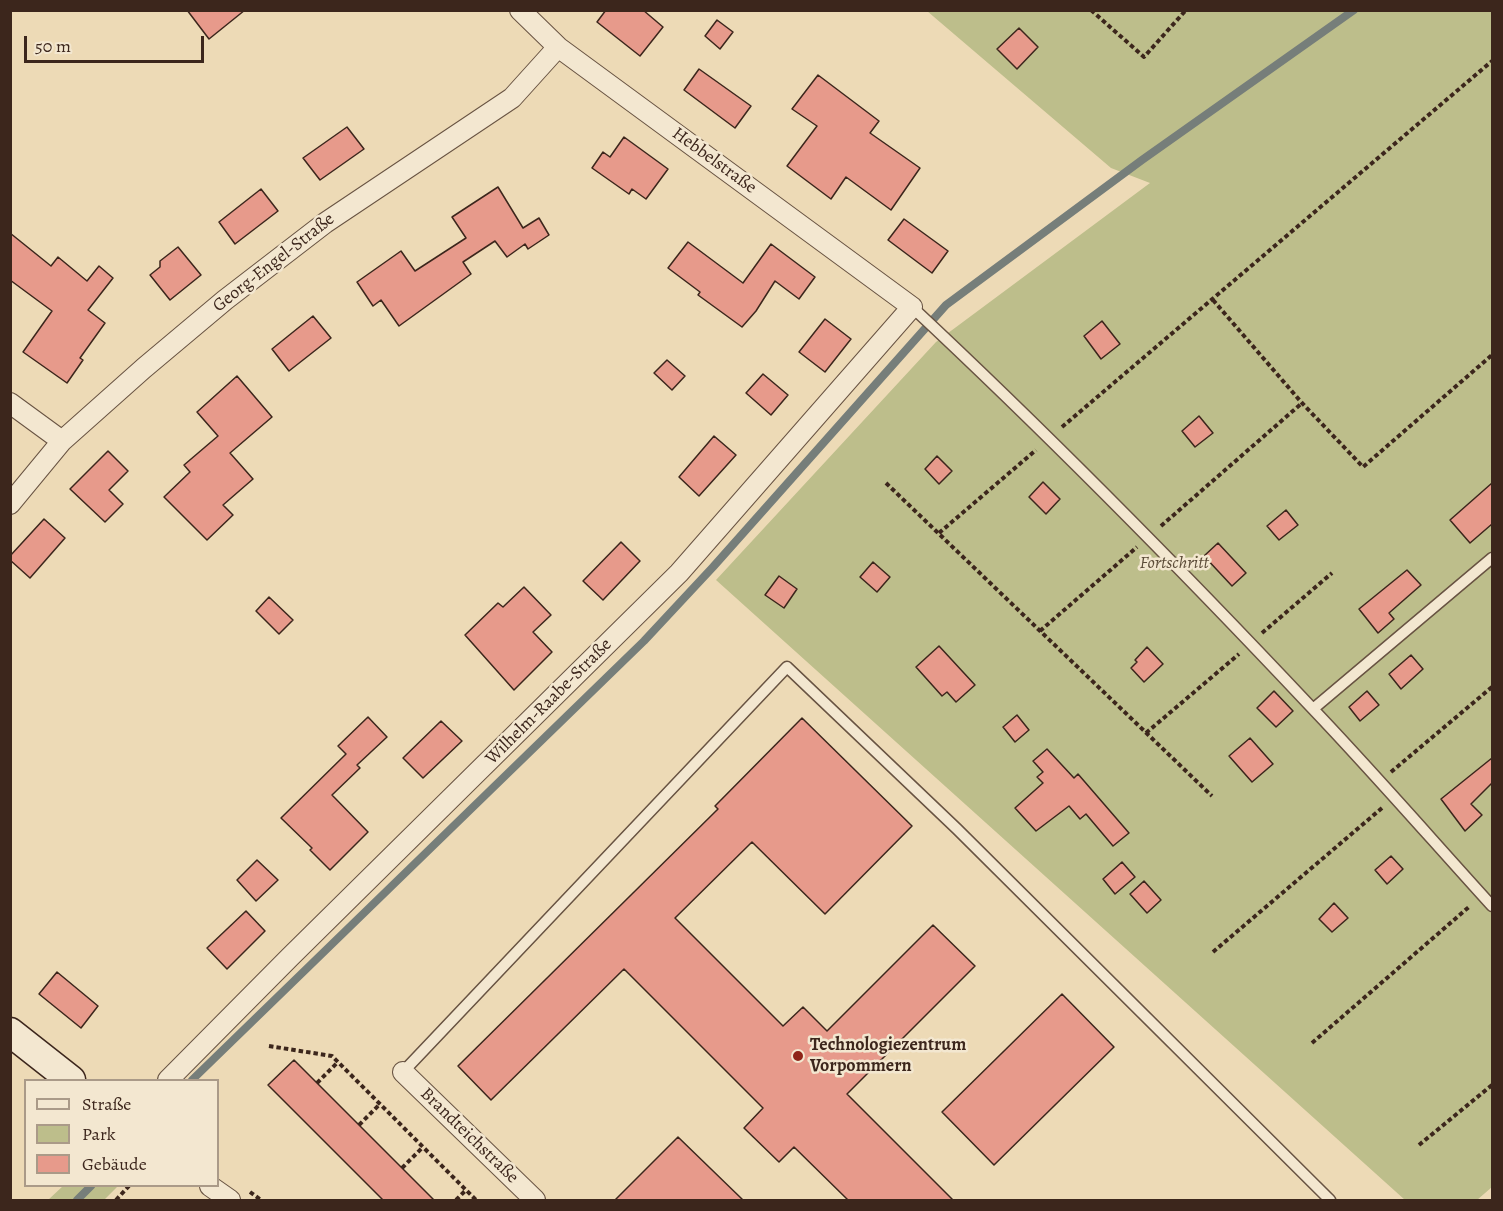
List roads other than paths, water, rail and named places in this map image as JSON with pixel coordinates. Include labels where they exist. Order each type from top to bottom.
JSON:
[{"type":"street","name":"Hebbelstraße","points":[[520,10],[558,46],[912,307]]},
{"type":"street","name":"Georg-Engel-Straße","points":[[10,504],[62,441],[225,300],[325,223],[512,98],[558,46]]},
{"type":"street","name":"Wilhelm-Raabe-Straße","points":[[169,1079],[298,948],[679,573],[912,307]]},
{"type":"street","points":[[10,403],[62,441]]},
{"type":"street","points":[[10,1032],[70,1079]]},
{"type":"street","name":"Brandteichstraße","points":[[403,1072],[535,1200]]},
{"type":"street","points":[[213,1187],[230,1200]]},
{"type":"lane","points":[[912,307],[1050,438],[1313,709],[1492,906]]},
{"type":"lane","points":[[1313,709],[1492,558]]},
{"type":"lane","points":[[403,1072],[787,667],[957,829],[1330,1200]]},
{"type":"waterway","points":[[193,1079],[644,641],[713,567],[946,305],[1142,160],[1354,10]]},
{"type":"waterway","points":[[77,1200],[90,1187]]},
{"type":"place","name":"Technologiezentrum Vorpommern","points":[[798,1056]]},
{"type":"park label","name":"Fortschritt","points":[[1174,564]]}]
